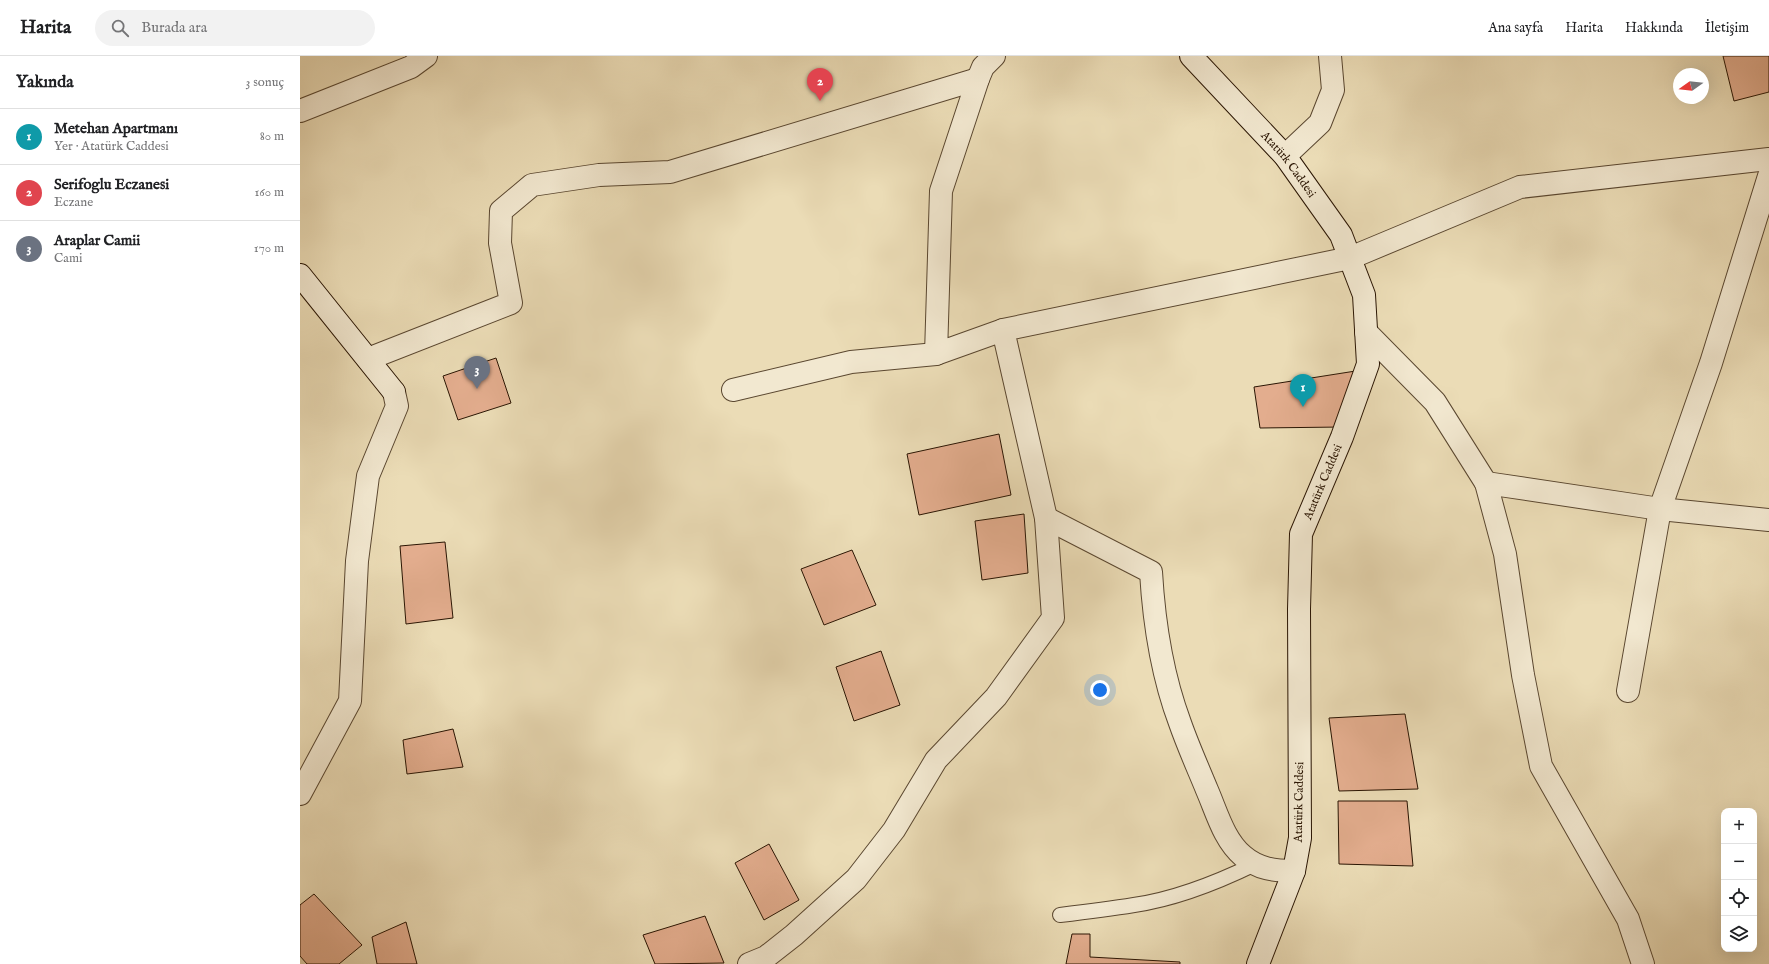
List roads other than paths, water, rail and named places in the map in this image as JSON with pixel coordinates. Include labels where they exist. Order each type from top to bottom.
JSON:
[{"type":"street","points":[[300,111],[411,67],[426,56]]},
{"type":"street","points":[[936,354],[941,191],[978,79],[983,67],[994,56]]},
{"type":"street","name":"Atatürk Caddesi","points":[[1191,56],[1285,156],[1341,235],[1364,295],[1368,364],[1342,437],[1301,534],[1299,609],[1300,838],[1294,871],[1258,964]]},
{"type":"street","points":[[1285,156],[1320,123],[1333,90],[1330,56]]},
{"type":"street","points":[[368,359],[511,303],[500,243],[501,211],[532,185],[599,175],[670,172],[978,79]]},
{"type":"street","points":[[733,390],[851,362],[936,354],[1003,330],[1350,258],[1520,187],[1769,159]]},
{"type":"street","points":[[1628,691],[1660,509],[1711,363],[1769,176]]},
{"type":"street","points":[[300,274],[394,392],[398,406],[368,476],[357,560],[350,701],[300,794]]},
{"type":"street","points":[[760,962],[794,935],[856,879],[894,830],[936,760],[996,697],[1053,618],[1046,518],[1003,330]]},
{"type":"street","points":[[1366,332],[1435,402],[1486,483],[1505,554],[1523,675],[1541,766],[1628,919],[1643,964]]},
{"type":"street","points":[[1486,483],[1660,509],[1769,520]]},
{"type":"street","points":[[1046,518],[1151,572],[1153,607],[1158,640],[1169,689],[1179,723],[1226,836],[1244,857],[1255,864],[1267,869],[1294,871]]},
{"type":"lane","points":[[1060,915],[1135,905],[1170,897],[1204,887],[1255,864]]},
{"type":"place","name":"Serifoglu Eczanesi","points":[[820,101]]},
{"type":"place","name":"Araplar Camii","points":[[477,389]]},
{"type":"place","name":"Metehan Apartmanı","points":[[1303,407]]}]
